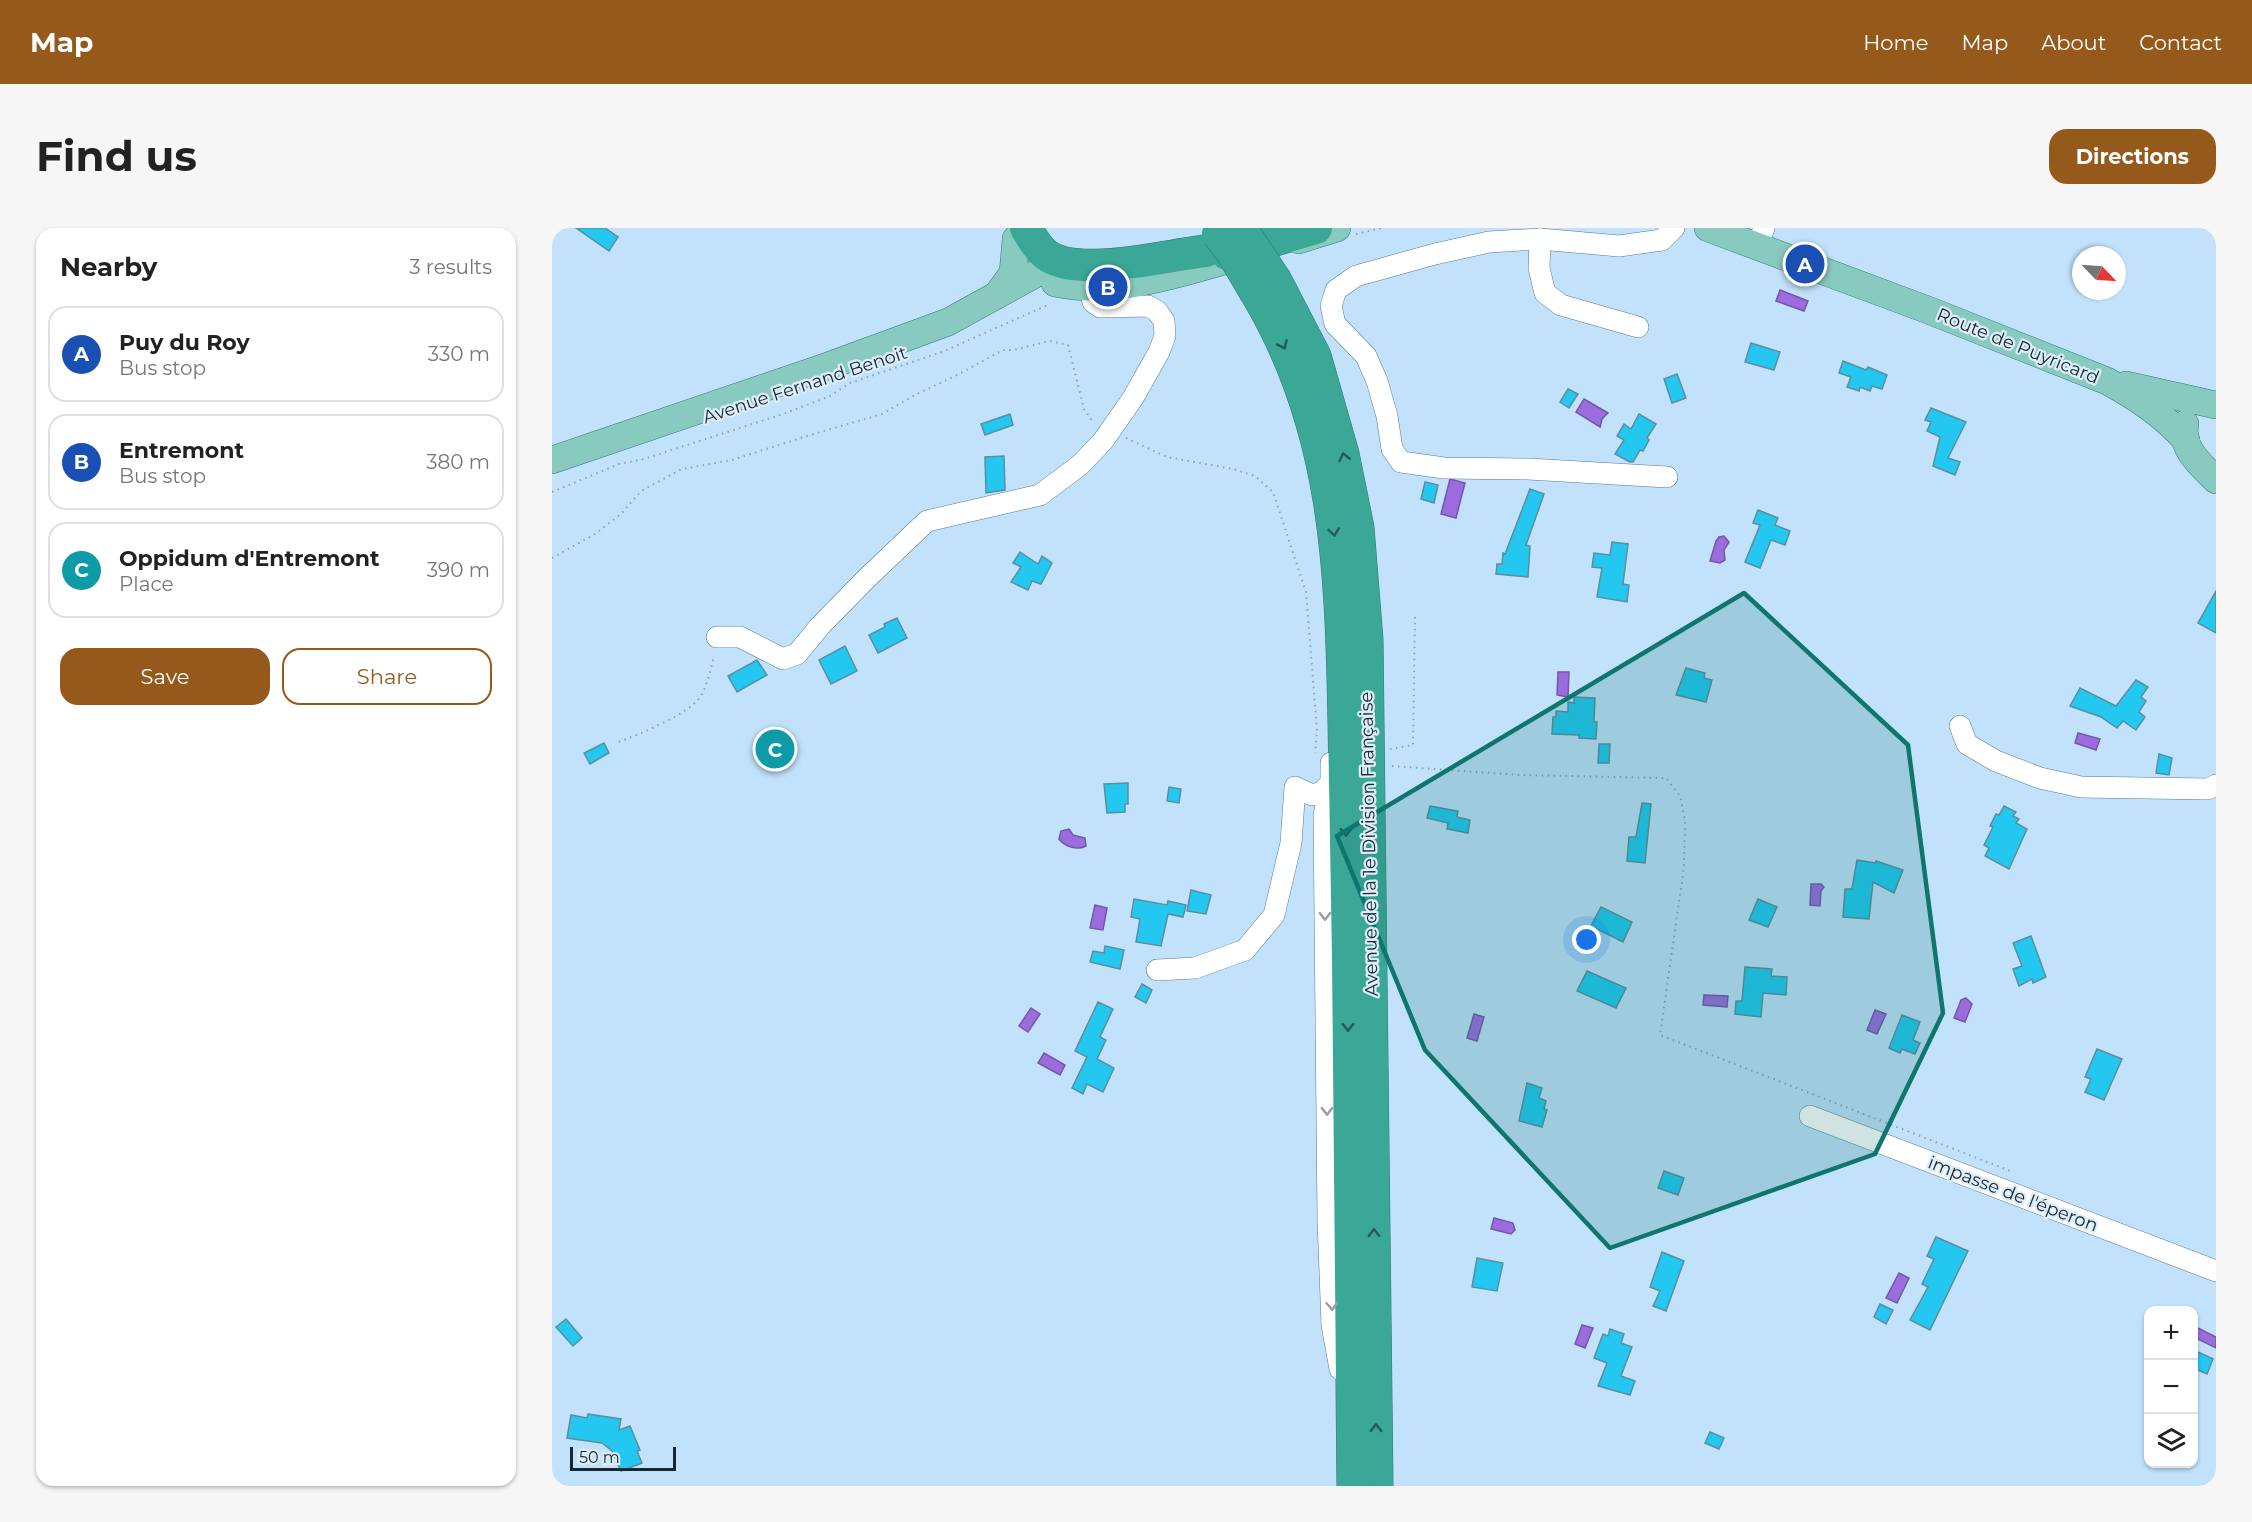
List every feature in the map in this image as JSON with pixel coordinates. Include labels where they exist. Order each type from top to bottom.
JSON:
[{"type":"highway","points":[[1251,228],[1272,284]]},
{"type":"highway","points":[[1211,244],[1216,257],[1316,228]]},
{"type":"highway","points":[[1018,232],[1046,255],[1049,277],[1086,266],[1211,244],[1272,284]]},
{"type":"highway","name":"Avenue de la 1e Division Française","points":[[1272,284],[1315,356],[1343,454],[1358,528],[1366,639],[1377,1486]]},
{"type":"highway","name":"Avenue de la 1e Division Française","points":[[1272,284],[1269,315],[1296,376],[1319,442],[1331,505],[1338,562],[1347,849],[1353,1471]]},
{"type":"main road","points":[[1049,277],[1089,287],[1108,287],[1172,276],[1211,244],[1282,228]]},
{"type":"main road","points":[[1211,244],[1337,228]]},
{"type":"main road","name":"Route de Puyricard","points":[[1719,229],[1763,235],[1828,259],[1928,310],[2107,381],[2166,419],[2186,440]]},
{"type":"main road","points":[[995,297],[1013,273],[1018,232]]},
{"type":"main road","name":"Avenue Fernand Benoit","points":[[552,469],[619,441],[920,333],[948,322],[995,297],[1049,277]]},
{"type":"main road","name":"Avenue Fernand Benoit","points":[[552,460],[878,363],[973,328],[1013,306],[1049,277]]},
{"type":"main road","name":"Route de Puyricard","points":[[2107,381],[2208,404]]},
{"type":"main road","name":"Route de Puyricard","points":[[2208,404],[2187,416],[2184,431],[2193,457],[2216,480]]},
{"type":"street","points":[[1667,477],[1528,469],[1444,468],[1401,462],[1392,449],[1387,416],[1377,381],[1366,356],[1335,324],[1331,306],[1336,290],[1356,276],[1436,254],[1489,242],[1540,239],[1618,246],[1662,240],[1674,228]]},
{"type":"street","points":[[1540,239],[1539,268],[1545,293],[1561,305],[1638,327]]},
{"type":"street","points":[[717,637],[740,637],[783,658],[797,654],[820,626],[927,521],[1040,495],[1080,465],[1103,441],[1133,398],[1159,352],[1165,336],[1164,321],[1157,311],[1148,306],[1100,307],[1093,302],[1089,287]]},
{"type":"street","points":[[1341,607],[1332,706],[1331,783],[1324,815],[1328,1220],[1332,1325],[1353,1471]]},
{"type":"street","points":[[1960,726],[1967,744],[1996,761],[2040,778],[2081,787],[2213,790]]},
{"type":"street","points":[[1157,970],[1195,968],[1245,950],[1274,915],[1291,843],[1294,787],[1312,795],[1322,792],[1331,783]]},
{"type":"street","name":"impasse de l'éperon","points":[[1810,1116],[2216,1271]]},
{"type":"path","points":[[552,492],[619,464],[644,459],[783,414],[828,397],[850,383],[942,352],[1046,304],[1049,277]]},
{"type":"path","points":[[552,558],[595,534],[621,514],[641,491],[682,470],[732,460],[882,414],[1003,350],[1013,350],[1050,341],[1068,345],[1087,415],[1095,425],[1167,457],[1233,469],[1255,476],[1273,492],[1306,592],[1317,730],[1315,763]]},
{"type":"path","points":[[1368,758],[1413,746],[1415,616]]},
{"type":"path","points":[[619,742],[668,722],[700,698],[711,673],[717,637]]},
{"type":"path","points":[[1368,758],[1520,775],[1666,778],[1680,796],[1685,820],[1684,867],[1660,1035],[2013,1172]]},
{"type":"highlighted area","points":[[1744,593],[1908,745],[1943,1013],[1875,1154],[1610,1248],[1425,1050],[1337,836]]},
{"type":"shaded area","points":[[1780,290],[1808,301],[1804,311],[1776,301]]},
{"type":"shaded area","points":[[1584,399],[1608,413],[1602,419],[1600,427],[1576,412]]},
{"type":"shaded area","points":[[1450,479],[1465,483],[1456,518],[1441,514]]},
{"type":"shaded area","points":[[1724,536],[1729,542],[1724,550],[1725,560],[1720,563],[1710,561],[1716,541],[1719,537]]},
{"type":"shaded area","points":[[1558,672],[1569,672],[1568,697],[1557,695]]},
{"type":"shaded area","points":[[2078,733],[2100,739],[2096,750],[2075,743]]},
{"type":"shaded area","points":[[1069,829],[1073,835],[1085,838],[1086,846],[1075,848],[1061,842],[1059,839],[1061,831]]},
{"type":"shaded area","points":[[1811,884],[1821,884],[1824,887],[1821,891],[1820,906],[1810,905]]},
{"type":"shaded area","points":[[1095,905],[1107,908],[1103,930],[1090,928]]},
{"type":"shaded area","points":[[1704,995],[1728,996],[1727,1007],[1703,1005]]},
{"type":"shaded area","points":[[1966,998],[1972,1004],[1965,1022],[1954,1018],[1961,1000]]},
{"type":"shaded area","points":[[1031,1008],[1040,1014],[1028,1032],[1019,1026]]},
{"type":"shaded area","points":[[1875,1010],[1886,1014],[1877,1034],[1867,1030]]},
{"type":"shaded area","points":[[1474,1014],[1484,1017],[1477,1041],[1467,1038]]},
{"type":"shaded area","points":[[1044,1053],[1065,1065],[1060,1075],[1038,1063]]},
{"type":"shaded area","points":[[1494,1218],[1513,1223],[1515,1230],[1511,1234],[1491,1229]]},
{"type":"shaded area","points":[[1899,1273],[1909,1278],[1897,1303],[1886,1298]]},
{"type":"shaded area","points":[[1582,1325],[1593,1328],[1585,1348],[1575,1344]]},
{"type":"shaded area","points":[[2198,1328],[2216,1337],[2216,1348],[2198,1339]]},
{"type":"building","points":[[576,228],[605,228],[618,237],[609,251]]},
{"type":"building","points":[[1751,343],[1780,352],[1774,370],[1745,362]]},
{"type":"building","points":[[1843,361],[1866,370],[1868,367],[1887,375],[1882,389],[1872,386],[1870,391],[1860,387],[1859,391],[1847,387],[1851,377],[1839,373]]},
{"type":"building","points":[[1677,374],[1686,398],[1672,403],[1664,379]]},
{"type":"building","points":[[1568,389],[1578,394],[1569,408],[1560,402]]},
{"type":"building","points":[[1931,408],[1966,422],[1948,458],[1960,462],[1955,475],[1933,466],[1940,437],[1927,431],[1931,422],[1925,420]]},
{"type":"building","points":[[1010,414],[1013,425],[985,435],[981,424]]},
{"type":"building","points":[[1639,414],[1656,424],[1647,438],[1649,440],[1643,451],[1640,450],[1633,462],[1630,462],[1615,454],[1624,440],[1617,436],[1624,424],[1631,429]]},
{"type":"building","points":[[1004,456],[1005,490],[986,493],[985,457]]},
{"type":"building","points":[[1425,482],[1438,485],[1434,503],[1421,499]]},
{"type":"building","points":[[1530,489],[1544,494],[1526,545],[1530,546],[1528,577],[1496,574],[1497,564],[1502,564],[1503,553],[1505,554]]},
{"type":"building","points":[[1758,510],[1778,518],[1775,525],[1790,531],[1785,545],[1771,540],[1760,568],[1745,562],[1760,525],[1753,523]]},
{"type":"building","points":[[1612,542],[1628,544],[1623,584],[1629,585],[1627,602],[1597,597],[1602,568],[1592,567],[1594,553],[1610,555]]},
{"type":"building","points":[[1020,552],[1038,564],[1042,556],[1052,563],[1041,584],[1032,581],[1028,590],[1011,582],[1021,567],[1013,563]]},
{"type":"building","points":[[2216,591],[2216,633],[2198,623]]},
{"type":"building","points":[[897,618],[907,638],[878,653],[869,635]]},
{"type":"building","points":[[845,646],[857,671],[831,684],[819,660]]},
{"type":"building","points":[[757,660],[767,675],[737,692],[728,676]]},
{"type":"building","points":[[1686,668],[1705,673],[1704,678],[1712,680],[1706,702],[1676,695]]},
{"type":"building","points":[[2136,680],[2148,687],[2141,697],[2146,701],[2139,712],[2145,717],[2136,730],[2123,721],[2117,728],[2101,717],[2070,706],[2080,688],[2116,706]]},
{"type":"building","points":[[1574,697],[1595,698],[1596,739],[1579,738],[1579,735],[1552,734],[1553,717],[1556,717],[1556,711],[1568,712],[1568,702],[1574,703]]},
{"type":"building","points":[[604,743],[609,753],[590,764],[584,753]]},
{"type":"building","points":[[1599,744],[1610,744],[1609,763],[1598,763]]},
{"type":"building","points":[[2159,754],[2172,758],[2169,775],[2156,773]]},
{"type":"building","points":[[1128,783],[1128,804],[1125,804],[1125,812],[1107,813],[1104,784]]},
{"type":"building","points":[[1169,787],[1181,789],[1179,803],[1167,801]]},
{"type":"building","points":[[1642,803],[1651,804],[1645,863],[1627,861],[1629,837],[1636,837]]},
{"type":"building","points":[[1430,806],[1458,811],[1457,817],[1470,820],[1468,833],[1447,829],[1448,823],[1427,818]]},
{"type":"building","points":[[2004,806],[2016,812],[2013,816],[2019,819],[2016,823],[2027,829],[2009,869],[1985,856],[1989,848],[1984,845],[1993,827],[1990,826],[1996,814],[1999,815]]},
{"type":"building","points":[[1857,860],[1875,863],[1876,861],[1903,870],[1894,893],[1873,882],[1869,919],[1843,917],[1845,889],[1852,889]]},
{"type":"building","points":[[1191,890],[1211,895],[1206,914],[1187,911]]},
{"type":"building","points":[[1134,899],[1167,905],[1168,901],[1186,905],[1183,917],[1168,914],[1161,946],[1136,942],[1140,919],[1131,917]]},
{"type":"building","points":[[1758,899],[1777,907],[1768,927],[1749,920]]},
{"type":"building","points":[[1601,907],[1632,922],[1623,942],[1591,926]]},
{"type":"building","points":[[2031,936],[2046,977],[2033,983],[2032,979],[2019,986],[2013,969],[2022,966],[2013,943]]},
{"type":"building","points":[[1105,946],[1124,950],[1120,969],[1090,962],[1093,951],[1104,953]]},
{"type":"building","points":[[1745,967],[1772,969],[1771,976],[1787,977],[1786,995],[1763,993],[1761,1017],[1735,1014],[1736,1001],[1742,1001]]},
{"type":"building","points":[[1587,971],[1626,988],[1616,1008],[1577,991]]},
{"type":"building","points":[[1142,984],[1152,990],[1146,1003],[1135,997]]},
{"type":"building","points":[[1098,1002],[1113,1009],[1100,1037],[1106,1040],[1097,1059],[1114,1068],[1103,1092],[1087,1084],[1083,1094],[1072,1088],[1087,1057],[1075,1051]]},
{"type":"building","points":[[1902,1015],[1920,1022],[1913,1040],[1920,1043],[1915,1054],[1902,1049],[1900,1053],[1889,1048]]},
{"type":"building","points":[[2097,1049],[2122,1059],[2104,1100],[2085,1092],[2091,1079],[2085,1077]]},
{"type":"building","points":[[1527,1083],[1542,1088],[1539,1098],[1546,1101],[1544,1109],[1547,1110],[1542,1127],[1519,1121]]},
{"type":"building","points":[[1664,1171],[1684,1178],[1678,1195],[1658,1188]]},
{"type":"building","points":[[1936,1237],[1968,1251],[1930,1330],[1910,1320],[1928,1287],[1922,1284],[1934,1259],[1927,1256]]},
{"type":"building","points":[[1662,1252],[1684,1261],[1666,1311],[1653,1306],[1660,1291],[1650,1287]]},
{"type":"building","points":[[1477,1258],[1503,1263],[1497,1291],[1472,1287]]},
{"type":"building","points":[[1880,1304],[1893,1310],[1886,1324],[1874,1317]]},
{"type":"building","points":[[566,1319],[582,1338],[573,1346],[556,1327]]},
{"type":"building","points":[[1610,1329],[1624,1334],[1621,1343],[1632,1347],[1621,1376],[1635,1381],[1630,1395],[1598,1386],[1607,1363],[1594,1358],[1603,1334],[1608,1336]]},
{"type":"building","points":[[2198,1352],[2213,1359],[2207,1374],[2198,1370]]},
{"type":"building","points":[[588,1414],[621,1419],[619,1430],[630,1426],[640,1450],[637,1451],[642,1463],[621,1471],[612,1451],[602,1443],[567,1438],[571,1415],[587,1418]]},
{"type":"building","points":[[1710,1432],[1724,1438],[1719,1449],[1705,1443]]},
{"type":"place","name":"Puy du Roy","points":[[1805,264]]},
{"type":"place","name":"Entremont","points":[[1108,287]]},
{"type":"place","name":"Oppidum d'Entremont","points":[[775,749]]}]
